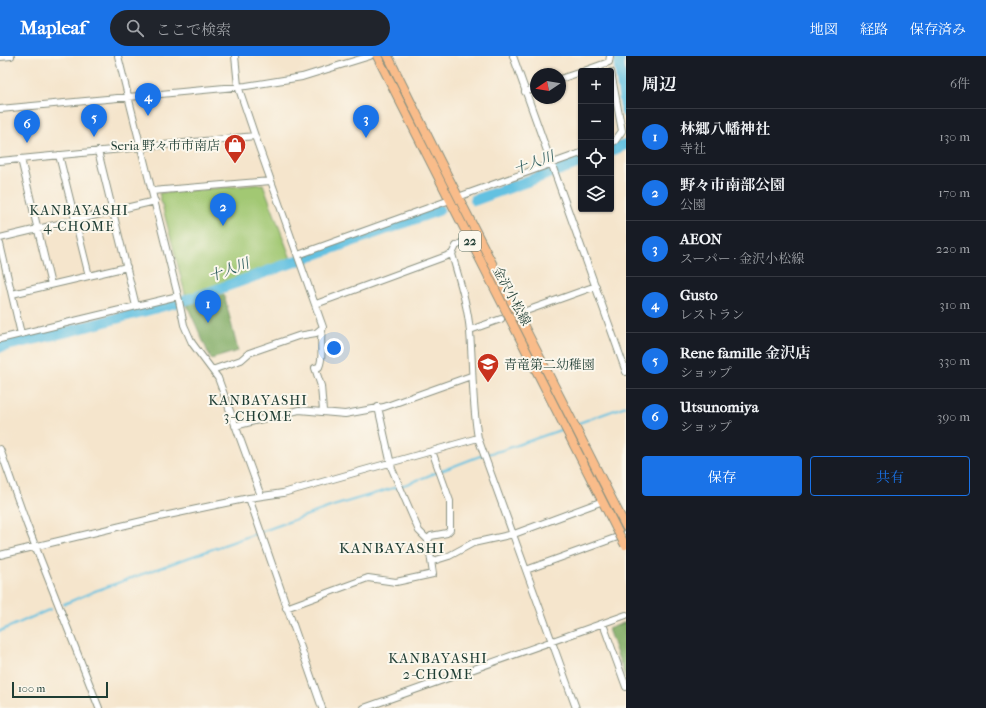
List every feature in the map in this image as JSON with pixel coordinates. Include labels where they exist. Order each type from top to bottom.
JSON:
[{"type":"main road","name":"金沢小松線","points":[[377,56],[450,200],[468,239],[626,529]]},
{"type":"main road","name":"金沢小松線","points":[[388,56],[570,427],[603,502],[626,546]]},
{"type":"street","points":[[0,57],[11,56]]},
{"type":"street","points":[[118,56],[155,201],[184,325],[192,343],[218,378],[261,496]]},
{"type":"street","points":[[235,56],[238,86],[323,327],[320,336],[322,360],[319,367],[315,368],[321,386],[323,412]]},
{"type":"street","points":[[0,109],[238,86],[302,77],[370,56]]},
{"type":"street","points":[[513,56],[626,372]]},
{"type":"street","points":[[589,68],[609,59]]},
{"type":"street","points":[[566,78],[578,73]]},
{"type":"street","points":[[614,88],[622,131],[614,142]]},
{"type":"street","points":[[525,92],[530,90]]},
{"type":"street","points":[[0,160],[255,136]]},
{"type":"street","points":[[98,151],[136,306]]},
{"type":"street","points":[[458,198],[553,166],[578,154]]},
{"type":"street","points":[[59,155],[89,276]]},
{"type":"street","points":[[21,159],[51,285]]},
{"type":"street","points":[[152,191],[271,181]]},
{"type":"street","points":[[299,259],[450,200]]},
{"type":"street","points":[[0,238],[155,201]]},
{"type":"street","points":[[468,239],[456,246],[452,254],[461,286],[470,330],[473,409],[478,438],[576,708]]},
{"type":"street","points":[[0,244],[21,334]]},
{"type":"street","points":[[316,304],[452,254]]},
{"type":"street","points":[[12,294],[126,267]]},
{"type":"street","points":[[526,311],[596,286]]},
{"type":"street","points":[[0,339],[136,306],[179,302]]},
{"type":"street","points":[[470,330],[501,320]]},
{"type":"street","points":[[212,370],[241,360],[249,352],[298,336],[316,333],[323,327]]},
{"type":"street","points":[[235,426],[298,410],[345,414],[378,407],[471,376]]},
{"type":"street","points":[[286,608],[368,578],[396,582],[433,574],[433,561],[428,540],[419,531],[390,464],[378,407]]},
{"type":"street","points":[[0,555],[159,517],[249,498],[284,493],[478,438]]},
{"type":"street","points":[[0,449],[9,478],[35,547],[99,708]]},
{"type":"street","points":[[428,540],[431,536],[447,533],[450,530],[450,502],[432,451]]},
{"type":"street","points":[[249,498],[322,708]]},
{"type":"street","points":[[433,561],[449,556],[473,543],[514,534],[603,502]]},
{"type":"street","points":[[526,570],[626,529]]},
{"type":"street","points":[[364,708],[626,615]]},
{"type":"street","points":[[603,624],[626,687]]},
{"type":"green space","points":[[263,184],[291,259],[186,297],[159,193]]},
{"type":"green space","points":[[224,294],[238,351],[211,359],[187,305]]},
{"type":"green space","points":[[626,622],[626,679],[608,629]]},
{"type":"waterway","name":"十人川","points":[[620,56],[619,65],[626,112]]},
{"type":"waterway","name":"十人川","points":[[614,150],[626,144]]},
{"type":"waterway","name":"十人川","points":[[475,200],[578,163]]},
{"type":"waterway","name":"十人川","points":[[0,347],[66,332],[196,297],[439,210]]},
{"type":"waterway","points":[[576,424],[626,406]]},
{"type":"waterway","points":[[64,604],[95,591],[333,506],[407,484],[480,456],[503,450],[563,429]]},
{"type":"waterway","points":[[0,631],[51,609]]},
{"type":"place","name":"Gusto","points":[[148,116]]},
{"type":"place","name":"Rene famille 金沢店","points":[[94,137]]},
{"type":"place","name":"AEON","points":[[366,138]]},
{"type":"place","name":"Utsunomiya","points":[[27,143]]},
{"type":"place","name":"Seria 野々市市南店","points":[[235,164]]},
{"type":"place","name":"野々市南部公園","points":[[223,226]]},
{"type":"place","name":"林郷八幡神社","points":[[208,323]]},
{"type":"place","name":"青竜第二幼稚園","points":[[488,384]]},
{"type":"district","name":"KANBAYASHI 4-CHOME","points":[[79,218]]},
{"type":"district","name":"KANBAYASHI 3-CHOME","points":[[258,408]]},
{"type":"district","name":"KANBAYASHI","points":[[392,548]]},
{"type":"district","name":"KANBAYASHI 2-CHOME","points":[[438,666]]}]
